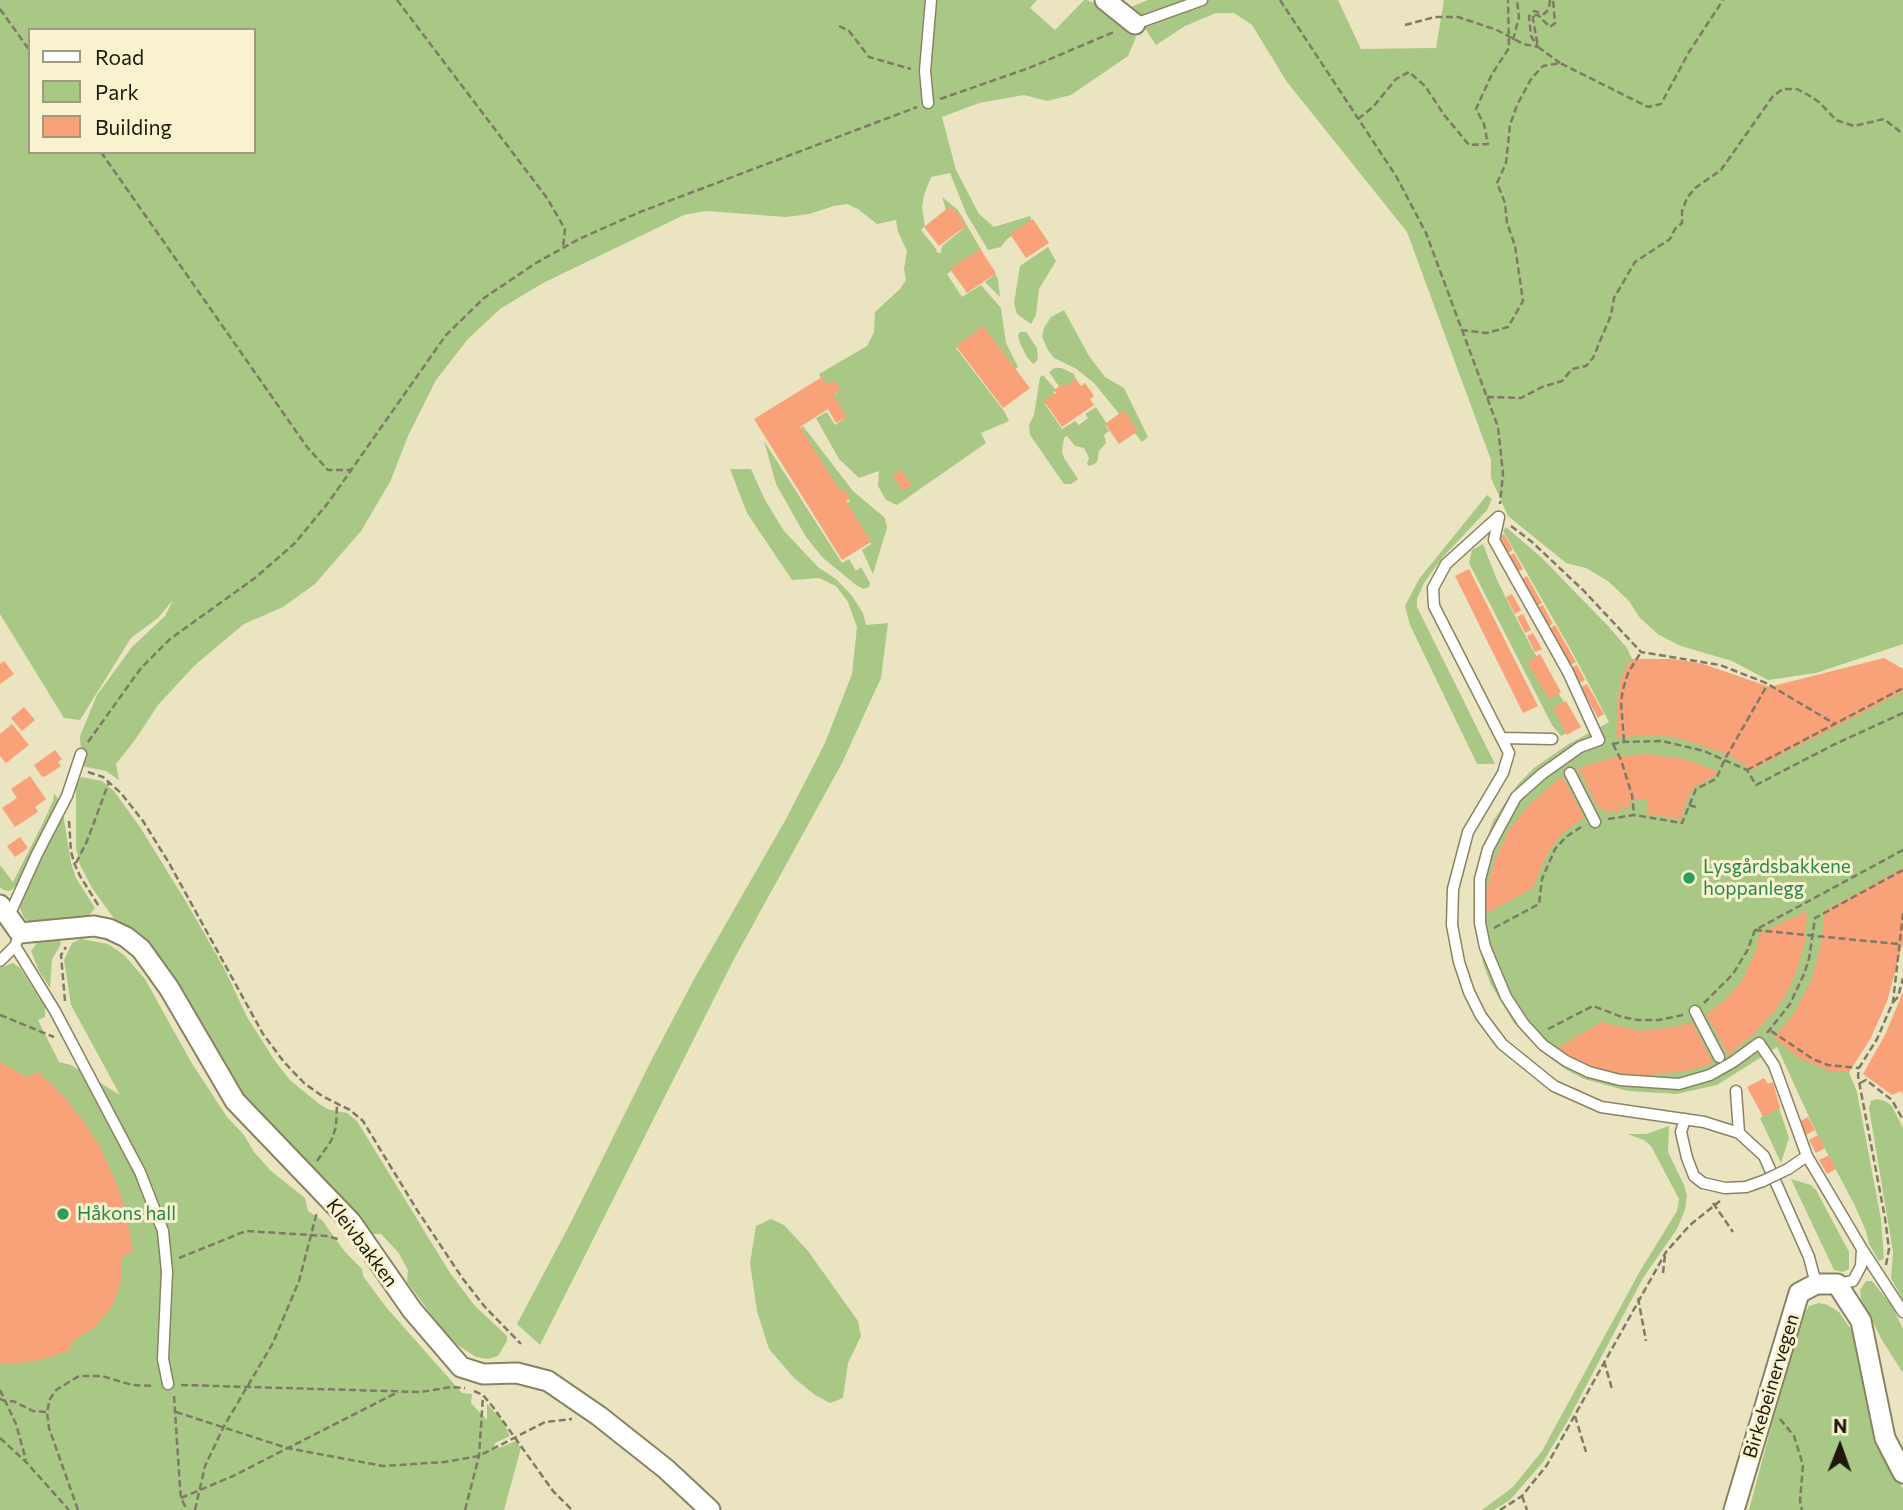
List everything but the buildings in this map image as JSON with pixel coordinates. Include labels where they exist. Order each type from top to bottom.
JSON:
[{"type":"street","points":[[1105,0],[1135,24]]},
{"type":"street","name":"Kleivbakken","points":[[11,926],[94,926],[126,937],[141,949],[169,988],[235,1101],[351,1222],[412,1310],[461,1367],[483,1374],[517,1373],[548,1381],[599,1416],[666,1469],[710,1510]]},
{"type":"street","points":[[1816,1284],[1837,1284],[1861,1321],[1885,1438],[1903,1473]]},
{"type":"street","name":"Birkebeinervegen","points":[[1734,1510],[1799,1293],[1816,1284]]},
{"type":"lane","points":[[928,103],[925,71],[931,0]]},
{"type":"lane","points":[[1135,24],[1202,0]]},
{"type":"lane","points":[[1499,517],[1446,564],[1433,588],[1434,606],[1509,752],[1503,773],[1468,832],[1452,889],[1452,925],[1459,962],[1475,1004],[1502,1044],[1554,1086],[1601,1107],[1685,1119],[1739,1133],[1764,1156],[1809,1257],[1816,1284]]},
{"type":"lane","points":[[1499,517],[1494,540],[1568,672],[1599,740],[1580,747],[1542,774],[1516,797],[1488,849],[1480,879],[1480,923],[1485,947],[1506,997],[1523,1023],[1543,1045],[1566,1061],[1589,1072],[1620,1080],[1679,1084],[1710,1075],[1759,1043],[1774,1065],[1807,1156],[1903,1312]]},
{"type":"lane","points":[[1502,737],[1552,739]]},
{"type":"lane","points":[[0,961],[37,854],[67,796],[81,754]]},
{"type":"lane","points":[[1570,773],[1595,822]]},
{"type":"lane","points":[[11,926],[140,1172],[163,1231],[166,1263],[163,1359],[168,1384]]},
{"type":"lane","points":[[1695,1010],[1719,1057]]},
{"type":"lane","points":[[1736,1091],[1739,1133]]},
{"type":"lane","points":[[1685,1119],[1681,1132],[1687,1158],[1694,1176],[1703,1183],[1725,1188],[1746,1187],[1788,1169],[1807,1156]]},
{"type":"lane","points":[[1837,1284],[1853,1281],[1861,1266],[1862,1248]]},
{"type":"path","points":[[397,0],[547,198],[565,229],[564,248]]},
{"type":"path","points":[[1280,0],[1396,176],[1426,233],[1498,427],[1503,474],[1499,517],[1532,542],[1573,580],[1641,652],[1720,665],[1766,683],[1835,724]]},
{"type":"path","points":[[1358,120],[1373,107],[1396,79],[1409,72],[1425,86],[1444,116],[1469,145],[1488,144],[1484,124],[1476,108],[1492,74],[1509,48],[1508,0]]},
{"type":"path","points":[[1513,40],[1519,17],[1517,0]]},
{"type":"path","points":[[1538,47],[1534,11],[1544,14],[1552,0]]},
{"type":"path","points":[[1538,47],[1529,28],[1529,16],[1538,15],[1550,27],[1555,23],[1552,0]]},
{"type":"path","points":[[1405,25],[1435,17],[1458,16],[1497,30],[1513,40],[1538,47],[1560,63],[1647,107],[1661,104],[1689,52],[1723,0]]},
{"type":"path","points":[[0,9],[28,48]]},
{"type":"path","points":[[81,754],[141,668],[170,639],[255,578],[295,543],[328,503],[446,334],[484,298],[536,263],[640,212],[928,103],[1029,68],[1135,24]]},
{"type":"path","points":[[839,26],[849,31],[869,57],[925,71]]},
{"type":"path","points":[[1461,330],[1487,333],[1508,327],[1523,301],[1515,246],[1507,223],[1505,203],[1497,183],[1506,163],[1510,125],[1522,96],[1531,79],[1543,66],[1560,63]]},
{"type":"path","points":[[1487,397],[1521,398],[1542,387],[1562,381],[1572,369],[1586,366],[1593,358],[1611,315],[1614,298],[1635,262],[1670,239],[1682,223],[1686,198],[1695,188],[1721,170],[1773,96],[1783,89],[1797,89],[1810,96],[1836,120],[1854,126],[1884,119],[1903,134]]},
{"type":"path","points":[[102,154],[307,447],[328,470],[351,470]]},
{"type":"path","points":[[1624,742],[1620,702],[1628,673],[1641,652]]},
{"type":"path","points":[[1489,932],[1539,904],[1542,879],[1555,849],[1579,828],[1595,822],[1634,815],[1682,823],[1696,789],[1716,779],[1766,683]]},
{"type":"path","points":[[1747,770],[1903,688]]},
{"type":"path","points":[[1599,740],[1613,744],[1662,741],[1704,751],[1747,770],[1756,785],[1903,713]]},
{"type":"path","points":[[1613,744],[1632,795],[1634,815]]},
{"type":"path","points":[[74,774],[85,772],[103,777],[121,793],[162,852],[263,1034],[304,1083],[322,1097],[351,1110],[363,1121],[463,1279],[485,1307],[522,1344]]},
{"type":"path","points":[[75,864],[87,841],[109,782]]},
{"type":"path","points":[[67,796],[71,852],[80,876],[101,909],[109,929]]},
{"type":"path","points":[[1689,805],[1699,808]]},
{"type":"path","points":[[1541,1033],[1594,1006],[1638,1020],[1659,1020],[1695,1010],[1733,974],[1747,951],[1755,930],[1903,850]]},
{"type":"path","points":[[1759,1043],[1790,1004],[1798,989],[1809,959],[1815,918],[1903,870]]},
{"type":"path","points":[[1880,1277],[1888,1263],[1889,1249],[1859,1068],[1877,1039],[1893,1002],[1903,913]]},
{"type":"path","points":[[1755,930],[1900,944]]},
{"type":"path","points":[[65,1005],[61,955],[66,946]]},
{"type":"path","points":[[1893,1002],[1898,997],[1903,978]]},
{"type":"path","points":[[0,1015],[71,1042]]},
{"type":"path","points":[[1770,1030],[1813,1059],[1828,1065],[1859,1068]]},
{"type":"path","points":[[1860,1083],[1866,1080],[1892,1100],[1903,1119]]},
{"type":"path","points":[[306,1174],[331,1141],[336,1127],[337,1104]]},
{"type":"path","points":[[1703,1183],[1713,1204],[1733,1232]]},
{"type":"path","points":[[1500,1510],[1522,1496],[1547,1465],[1666,1252],[1690,1224],[1713,1204],[1746,1187]]},
{"type":"path","points":[[195,1510],[205,1466],[224,1426],[274,1343],[299,1281],[323,1192]]},
{"type":"path","points":[[166,1263],[246,1231],[327,1236],[348,1242]]},
{"type":"path","points":[[1662,1273],[1666,1252]]},
{"type":"path","points":[[1639,1298],[1646,1341]]},
{"type":"path","points":[[1604,1361],[1612,1389]]},
{"type":"path","points":[[78,1510],[49,1428],[47,1412],[50,1399],[56,1390],[79,1376],[102,1376],[143,1387],[168,1384],[421,1392],[451,1387],[470,1389],[483,1395],[554,1491],[572,1510]]},
{"type":"path","points":[[168,1384],[174,1395],[181,1498],[185,1509]]},
{"type":"path","points":[[0,1390],[7,1402],[27,1464]]},
{"type":"path","points":[[181,1498],[233,1476],[399,1391]]},
{"type":"path","points":[[465,1510],[479,1456],[483,1395]]},
{"type":"path","points":[[0,1399],[13,1401],[33,1411],[47,1412]]},
{"type":"path","points":[[1766,1403],[1794,1436],[1803,1465],[1802,1510]]},
{"type":"path","points":[[176,1412],[287,1448],[383,1466],[444,1462],[479,1456],[545,1422],[599,1416]]},
{"type":"path","points":[[1575,1416],[1586,1452]]},
{"type":"path","points":[[0,1438],[69,1510]]},
{"type":"path","points":[[1522,1496],[1527,1510]]},
{"type":"green space","points":[[0,0],[1037,0],[1030,8],[1055,30],[1087,0],[1099,5],[1132,30],[1136,37],[1128,56],[1071,95],[1047,101],[1024,95],[979,103],[942,117],[956,170],[979,214],[994,227],[1030,216],[1032,223],[1007,239],[1001,247],[988,250],[966,213],[950,173],[931,177],[922,207],[925,226],[921,230],[936,252],[941,253],[942,246],[963,229],[946,210],[942,197],[958,210],[998,279],[1000,297],[985,282],[993,276],[977,253],[947,274],[962,297],[981,285],[1001,308],[1006,343],[1018,367],[1015,369],[983,328],[956,348],[1009,421],[981,433],[986,443],[897,505],[886,500],[878,486],[879,471],[859,478],[839,459],[816,418],[827,412],[835,425],[845,418],[832,396],[839,391],[833,382],[825,386],[819,374],[867,346],[874,332],[875,312],[906,280],[904,269],[907,251],[898,232],[896,220],[877,224],[847,204],[786,217],[706,211],[684,215],[543,283],[500,309],[468,339],[436,380],[408,436],[390,482],[361,531],[315,584],[283,607],[244,624],[195,665],[158,705],[116,764],[119,780],[106,771],[82,766],[80,736],[97,695],[132,647],[165,616],[173,600],[158,618],[131,638],[80,720],[64,718],[0,614]]},
{"type":"green space","points":[[1148,0],[1338,0],[1361,49],[1436,48],[1444,0],[1903,0],[1903,644],[1816,673],[1768,680],[1732,661],[1681,646],[1659,635],[1640,618],[1629,601],[1608,581],[1586,568],[1566,563],[1508,516],[1491,478],[1491,460],[1407,232],[1287,82],[1252,25],[1234,13],[1216,13],[1185,26],[1156,45],[1131,7]]},
{"type":"green space","points":[[1048,247],[1056,261],[1039,289],[1036,315],[1031,324],[1017,314],[1014,303],[1020,266]]},
{"type":"green space","points":[[1064,310],[1089,356],[1105,377],[1124,388],[1148,437],[1142,442],[1094,383],[1075,368],[1054,358],[1048,350],[1042,337],[1044,328],[1051,317]]},
{"type":"green space","points":[[1020,332],[1026,332],[1037,348],[1038,358],[1033,364],[1020,343]]},
{"type":"green space","points":[[1055,368],[1074,374],[1077,382],[1066,389],[1060,388],[1049,372]]},
{"type":"green space","points":[[1043,375],[1056,390],[1053,392],[1056,397],[1045,404],[1062,429],[1075,421],[1079,425],[1088,418],[1085,414],[1096,407],[1109,431],[1104,435],[1106,443],[1099,451],[1097,462],[1088,466],[1089,458],[1084,448],[1075,446],[1067,436],[1064,438],[1064,458],[1078,479],[1071,484],[1064,484],[1030,435],[1029,425],[1034,415],[1040,377]]},
{"type":"green space","points":[[803,426],[853,491],[885,518],[887,528],[873,574],[862,550],[871,544],[845,504],[850,501],[843,491],[839,493],[798,430]]},
{"type":"green space","points":[[764,441],[842,563],[849,559],[856,571],[861,567],[870,583],[869,587],[863,589],[856,585],[823,558],[806,537],[776,484]]},
{"type":"green space","points":[[730,469],[751,469],[765,500],[784,531],[818,567],[836,579],[852,596],[863,613],[866,625],[888,623],[881,678],[842,763],[733,961],[540,1345],[517,1324],[693,981],[786,819],[825,743],[852,674],[857,627],[848,602],[836,586],[819,578],[792,580],[747,513]]},
{"type":"green space","points":[[1487,495],[1492,499],[1487,510],[1442,558],[1424,583],[1417,599],[1417,607],[1495,764],[1477,764],[1410,625],[1405,606],[1419,579]]},
{"type":"green space","name":"Lysgårdsbakkene hoppanlegg","points":[[1506,527],[1542,558],[1608,626],[1627,648],[1632,659],[1672,659],[1703,664],[1769,687],[1903,669],[1903,942],[1887,1001],[1870,1039],[1849,1072],[1857,1092],[1881,1219],[1884,1259],[1879,1261],[1869,1244],[1854,1204],[1816,1132],[1777,1047],[1717,1085],[1676,1094],[1628,1091],[1584,1079],[1546,1055],[1514,1023],[1491,985],[1483,963],[1474,914],[1478,865],[1493,821],[1518,784],[1534,768],[1567,745],[1609,722],[1503,531]]},
{"type":"green space","points":[[1483,544],[1518,622],[1564,702],[1573,730],[1561,736],[1552,725],[1469,563],[1472,550]]},
{"type":"green space","points":[[81,777],[102,781],[114,791],[140,827],[224,968],[247,1017],[290,1080],[327,1109],[347,1113],[357,1121],[450,1273],[475,1306],[507,1336],[498,1356],[488,1359],[476,1357],[459,1346],[442,1329],[407,1282],[408,1270],[398,1252],[381,1234],[371,1234],[238,1090],[92,888],[80,865],[76,848],[76,786]]},
{"type":"green space","points":[[54,793],[58,799],[55,808],[19,883],[10,891],[3,890],[0,887],[0,865],[13,882],[43,823]]},
{"type":"green space","points":[[63,813],[76,878],[95,908],[87,918],[29,921],[24,918],[21,902]]},
{"type":"green space","points":[[58,937],[61,944],[52,959],[50,988],[31,951],[39,940]]},
{"type":"green space","points":[[81,939],[108,944],[124,955],[145,979],[191,1062],[254,1152],[271,1171],[305,1198],[308,1211],[322,1220],[345,1252],[362,1269],[363,1276],[386,1307],[462,1393],[472,1394],[471,1403],[487,1420],[487,1404],[503,1421],[510,1436],[495,1443],[494,1450],[516,1441],[521,1448],[504,1510],[0,1510],[0,968],[13,963],[20,968],[45,1007],[45,1017],[38,1020],[59,1062],[71,1065],[120,1095],[71,1005],[64,960],[72,943]]},
{"type":"green space","points":[[1877,1099],[1892,1106],[1903,1128],[1903,1300],[1891,1278],[1893,1252],[1869,1108],[1871,1101]]},
{"type":"green space","points":[[1779,1108],[1789,1138],[1781,1163],[1760,1118]]},
{"type":"green space","points":[[1669,1126],[1668,1152],[1687,1195],[1685,1210],[1677,1229],[1643,1278],[1543,1462],[1510,1500],[1494,1510],[1482,1510],[1513,1487],[1542,1451],[1640,1271],[1677,1211],[1679,1199],[1651,1146],[1644,1140],[1627,1134],[1646,1134]]},
{"type":"green space","points":[[1791,1179],[1811,1185],[1816,1190],[1849,1252],[1849,1269],[1843,1272],[1834,1270]]},
{"type":"green space","points":[[771,1219],[784,1225],[808,1251],[858,1321],[861,1336],[848,1363],[843,1398],[830,1403],[794,1378],[769,1349],[757,1311],[750,1263],[756,1226]]},
{"type":"green space","points":[[1866,1281],[1872,1281],[1892,1306],[1903,1329],[1903,1373],[1861,1299],[1860,1290]]},
{"type":"green space","points":[[1819,1303],[1839,1312],[1858,1340],[1872,1421],[1885,1459],[1903,1489],[1903,1510],[1749,1510],[1797,1330],[1809,1306]]},
{"type":"place","name":"Lysgårdsbakkene hoppanlegg","points":[[1689,878]]},
{"type":"place","name":"Håkons hall","points":[[63,1214]]}]
